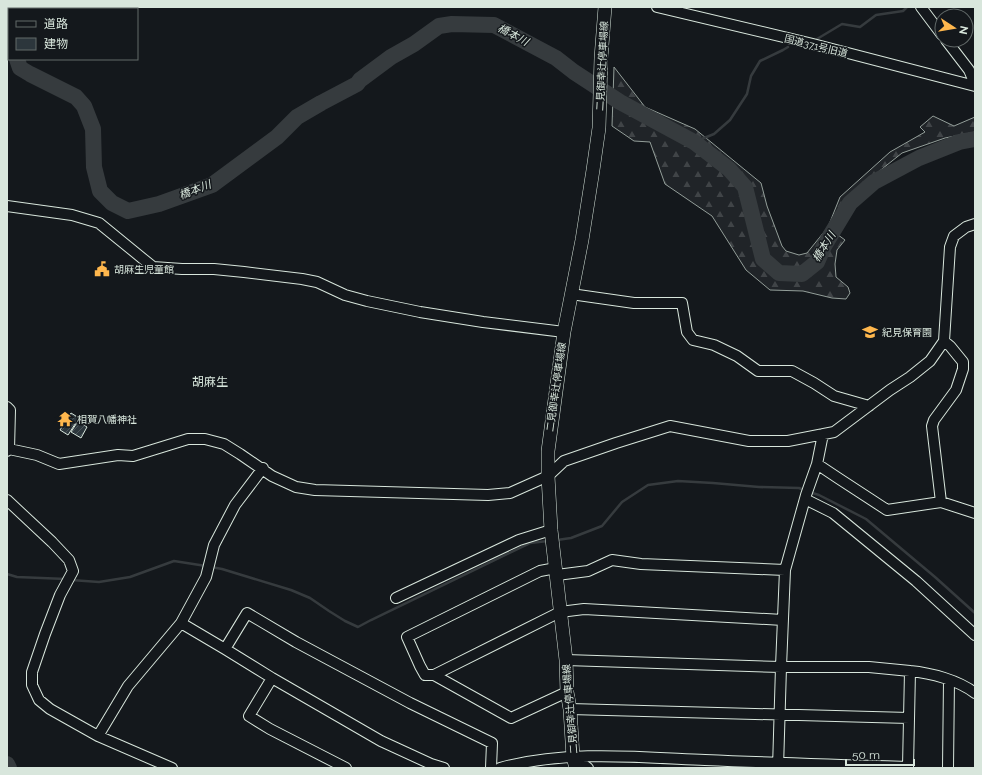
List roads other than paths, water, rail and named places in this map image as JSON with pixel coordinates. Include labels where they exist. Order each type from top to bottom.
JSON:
[{"type":"main road","name":"二見御幸辻停車場線","points":[[575,762],[552,531],[548,476],[548,451],[564,332],[582,240],[599,128],[605,7]]},
{"type":"street","name":"国道371号旧道","points":[[657,7],[975,85]]},
{"type":"street","points":[[921,7],[934,24]]},
{"type":"street","points":[[952,48],[969,70],[975,85]]},
{"type":"street","points":[[7,206],[72,215],[99,223],[153,267],[214,269],[302,279],[317,282],[345,295],[420,312],[483,322],[564,332]]},
{"type":"street","points":[[7,407],[10,410],[8,450],[37,455],[59,464],[118,455],[133,456],[188,439],[205,439],[224,444],[263,468],[272,476],[296,487],[315,490],[488,495],[510,493],[548,476],[564,461],[670,426],[749,441],[788,441],[834,432],[930,361],[944,341],[950,247],[954,236],[966,227],[975,224]]},
{"type":"street","points":[[571,294],[634,302],[682,303],[687,332],[693,340],[714,345],[737,356],[758,371],[792,371],[834,396],[869,406]]},
{"type":"street","points":[[941,502],[932,426],[934,420],[956,390],[963,369],[963,362],[944,341]]},
{"type":"street","points":[[779,765],[779,716],[785,570],[823,434]]},
{"type":"street","points":[[815,467],[838,478],[887,510],[941,502],[975,514]]},
{"type":"street","points":[[98,736],[128,686],[181,623],[206,577],[214,545],[235,504],[263,468]]},
{"type":"street","points":[[806,497],[833,513],[916,581],[975,635]]},
{"type":"street","points":[[7,500],[69,560],[73,571],[60,594],[32,672],[32,685],[39,700],[50,709],[98,736],[172,768]]},
{"type":"street","points":[[396,598],[519,540],[552,531]]},
{"type":"street","points":[[783,620],[584,609],[560,612],[434,675],[425,675],[407,637],[540,571],[588,571],[612,560],[641,564],[785,570]]},
{"type":"street","points":[[225,649],[248,613],[302,645],[410,703],[492,743],[491,768]]},
{"type":"street","points":[[181,623],[381,741],[431,764],[444,768]]},
{"type":"street","points":[[566,660],[781,667],[870,667],[922,672],[950,680],[975,693]]},
{"type":"street","points":[[500,768],[518,763],[540,764],[575,762],[627,756],[779,765],[908,767],[910,671]]},
{"type":"street","points":[[434,675],[511,718],[567,692]]},
{"type":"street","points":[[272,678],[250,716],[270,729],[346,768]]},
{"type":"street","points":[[948,768],[950,680]]},
{"type":"street","points":[[570,709],[779,716],[909,718]]},
{"type":"street","points":[[575,762],[588,768]]},
{"type":"waterway","points":[[817,39],[842,24],[860,27],[876,15],[903,11],[907,7]]},
{"type":"waterway","name":"橋本川","points":[[17,60],[20,68],[76,97],[84,106],[93,129],[94,167],[100,191],[112,203],[128,211],[159,204],[212,185],[277,137],[297,117],[357,84],[360,80],[391,57],[414,44],[439,26],[452,24],[494,25],[556,58],[574,72],[620,102],[694,142],[729,169],[745,187],[763,259],[779,273],[802,274],[817,262],[824,246],[850,203],[874,182],[919,158],[959,142],[975,139]]},
{"type":"waterway","points":[[694,142],[714,134],[730,120],[747,94],[751,76],[760,61],[788,47]]},
{"type":"waterway","points":[[557,540],[571,538],[602,526],[622,502],[648,485],[678,481],[759,487],[799,488],[804,490]]},
{"type":"waterway","points":[[809,492],[819,495],[866,519],[975,613]]},
{"type":"waterway","points":[[211,567],[291,590],[310,598],[345,621],[358,627],[530,543],[548,541]]},
{"type":"waterway","points":[[71,580],[99,582],[130,577],[174,561],[206,566]]},
{"type":"waterway","points":[[7,574],[17,577],[66,579]]},
{"type":"waterway","points":[[7,764],[9,768]]},
{"type":"place","name":"胡麻生児童館","points":[[102,269]]},
{"type":"place","name":"紀見保育園","points":[[870,332]]},
{"type":"place","name":"相賀八幡神社","points":[[65,419]]},
{"type":"district","name":"胡麻生","points":[[210,382]]}]
